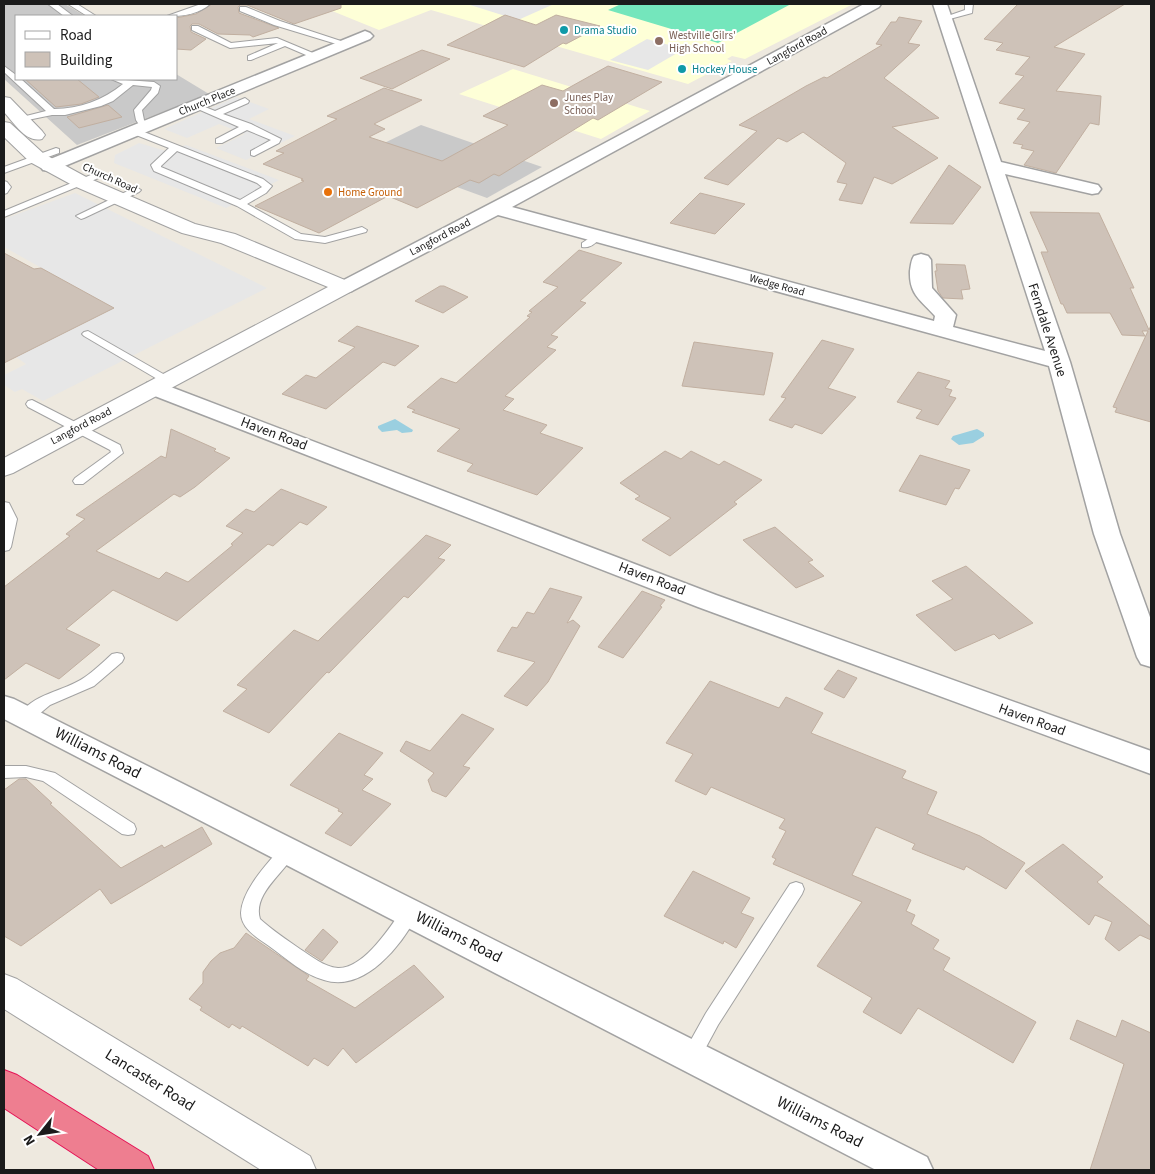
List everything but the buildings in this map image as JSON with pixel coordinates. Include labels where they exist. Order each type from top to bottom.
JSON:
[{"type":"highway","points":[[4,1087],[134,1170]]},
{"type":"street","name":"Langford Road","points":[[4,468],[495,208],[874,4]]},
{"type":"street","name":"Ferndale Avenue","points":[[943,11],[1058,362],[1107,534],[1151,657]]},
{"type":"street","name":"Church Place","points":[[52,158],[139,129],[365,36]]},
{"type":"street","name":"Church Road","points":[[4,102],[8,125],[81,182],[189,229],[228,238]]},
{"type":"street","name":"Church Road","points":[[52,158],[136,190],[201,221],[228,238],[345,287]]},
{"type":"street","points":[[994,166],[1092,189]]},
{"type":"street","name":"Wedge Road","points":[[495,208],[592,241],[942,330],[1058,362]]},
{"type":"street","points":[[921,260],[920,288],[926,297],[946,315],[942,330]]},
{"type":"street","name":"Haven Road","points":[[161,385],[707,600],[1151,763]]},
{"type":"street","name":"Williams Road","points":[[15,711],[914,1170]]},
{"type":"street","name":"Lancaster Road","points":[[4,990],[296,1170]]},
{"type":"lane","points":[[52,4],[68,15]]},
{"type":"lane","points":[[72,4],[90,15]]},
{"type":"lane","points":[[174,15],[202,7],[206,4]]},
{"type":"lane","points":[[943,11],[969,11],[969,4]]},
{"type":"lane","points":[[242,9],[276,23],[346,44]]},
{"type":"lane","points":[[194,28],[234,47],[273,40],[286,43],[316,56]]},
{"type":"lane","points":[[251,58],[286,43]]},
{"type":"lane","points":[[4,68],[15,78]]},
{"type":"lane","points":[[17,80],[52,112]]},
{"type":"lane","points":[[119,80],[130,83],[150,83],[156,86],[155,92],[138,110],[139,129],[174,148],[260,181],[266,186],[263,191],[240,204]]},
{"type":"lane","points":[[8,125],[52,112],[65,112],[98,104],[110,99],[130,83]]},
{"type":"lane","points":[[216,114],[246,101]]},
{"type":"lane","points":[[196,106],[272,136],[276,141],[254,153]]},
{"type":"lane","points":[[218,140],[248,126]]},
{"type":"lane","points":[[174,148],[159,160],[156,164],[157,169],[240,204],[268,221],[309,240],[325,240],[362,230]]},
{"type":"lane","points":[[4,170],[52,158]]},
{"type":"lane","points":[[4,214],[98,174]]},
{"type":"lane","points":[[4,184],[6,187],[4,191]]},
{"type":"lane","points":[[81,216],[136,190]]},
{"type":"lane","points":[[92,337],[137,363],[161,385]]},
{"type":"lane","points":[[32,404],[116,448],[117,453],[79,481]]},
{"type":"lane","points":[[4,506],[10,519],[4,547]]},
{"type":"lane","points":[[15,711],[45,701],[89,682],[117,658]]},
{"type":"lane","points":[[4,772],[23,770],[49,777],[128,829]]},
{"type":"lane","points":[[289,850],[253,898],[250,916],[252,922],[260,930],[326,973],[342,974],[352,972],[374,960],[410,912]]},
{"type":"lane","points":[[691,1056],[712,1019],[796,889]]},
{"type":"shaded area","points":[[4,4],[65,4],[83,15],[15,15],[15,80],[178,80],[178,75],[209,94],[77,145],[4,79]]},
{"type":"shaded area","name":"Westville Gilrs' High School","points":[[315,4],[853,4],[745,59],[732,56],[727,59],[732,61],[688,84],[431,10],[379,30]]},
{"type":"shaded area","points":[[467,4],[554,4],[518,20]]},
{"type":"shaded area","points":[[647,39],[684,49],[648,70],[610,60]]},
{"type":"shaded area","name":"Junes Play School","points":[[513,69],[650,111],[601,139],[459,94]]},
{"type":"shaded area","points":[[236,97],[269,109],[249,119],[295,136],[246,160],[216,148],[245,134],[219,124],[187,138],[164,129]]},
{"type":"shaded area","points":[[421,125],[542,167],[487,198],[364,153]]},
{"type":"shaded area","points":[[139,143],[166,151],[186,145],[279,180],[226,208],[114,163],[115,155]]},
{"type":"shaded area","points":[[75,193],[267,288],[43,401],[22,389],[15,392],[4,385],[4,375],[26,364],[16,357],[110,310],[83,291],[4,247],[4,219]]},
{"type":"green space","points":[[621,4],[791,4],[718,43],[608,10]]},
{"type":"water","points":[[395,419],[413,430],[412,432],[402,433],[397,430],[382,432],[378,428],[378,426]]},
{"type":"water","points":[[977,429],[984,433],[984,436],[973,443],[959,445],[951,439],[953,436]]},
{"type":"place","name":"Drama Studio","points":[[564,30]]},
{"type":"place","name":"Westville Gilrs' High School","points":[[659,41]]},
{"type":"place","name":"Hockey House","points":[[682,69]]},
{"type":"place","name":"Junes Play School","points":[[554,103]]},
{"type":"place","name":"Home Ground","points":[[328,192]]}]
